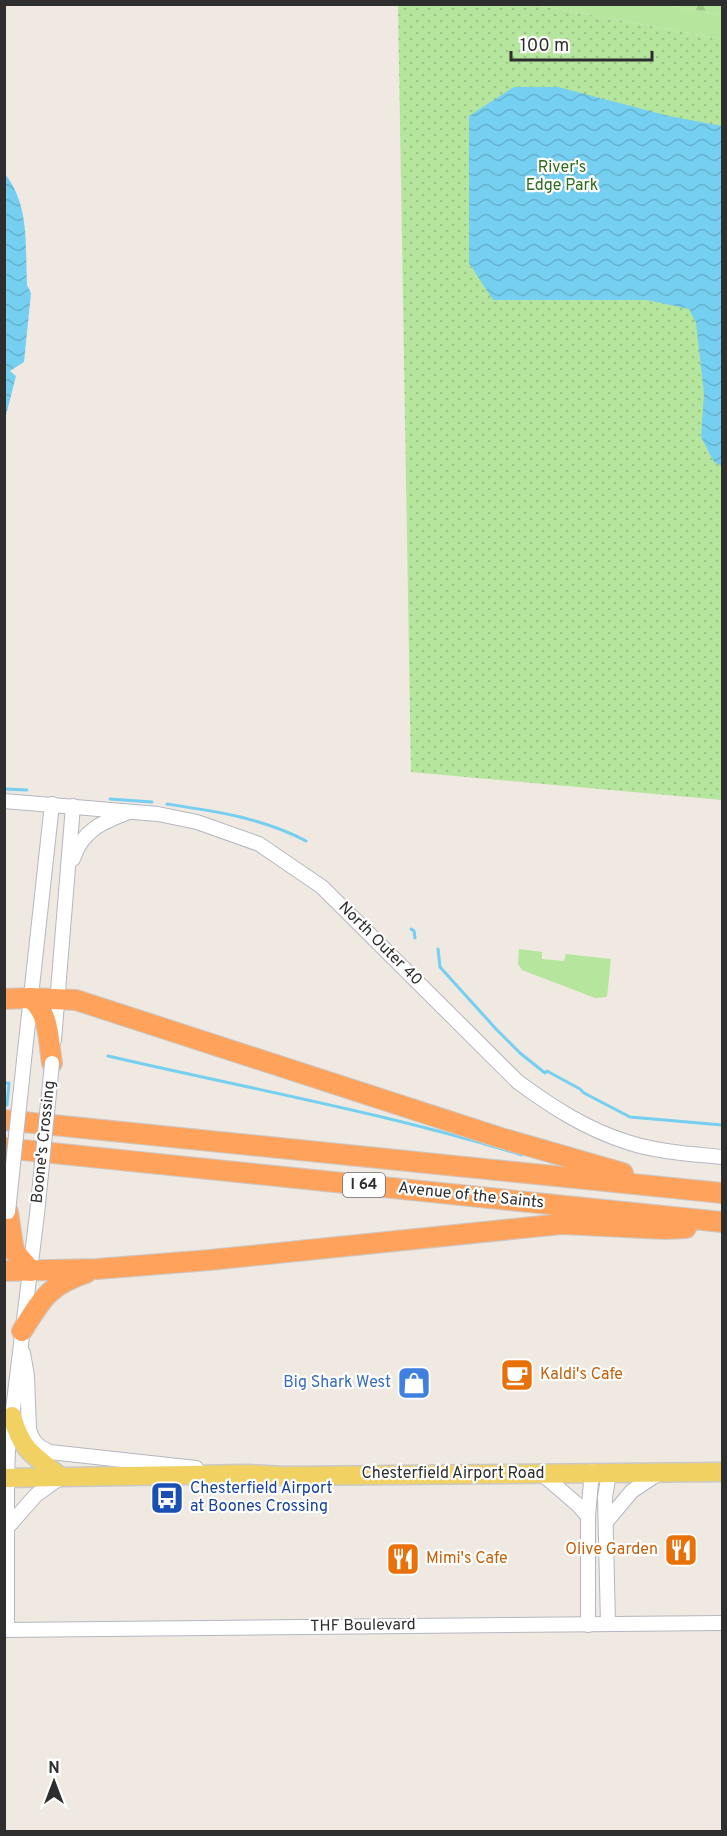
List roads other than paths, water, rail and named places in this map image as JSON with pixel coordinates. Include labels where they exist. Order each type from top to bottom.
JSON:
[{"type":"highway","points":[[30,998],[42,1008],[45,1016],[52,1063]]},
{"type":"highway","points":[[4,999],[75,1000],[501,1138],[671,1188]]},
{"type":"highway","name":"Avenue of the Saints","points":[[4,1120],[723,1193]]},
{"type":"highway","name":"Avenue of the Saints","points":[[4,1148],[723,1222]]},
{"type":"highway","points":[[8,1212],[14,1251],[31,1270]]},
{"type":"highway","points":[[4,1270],[97,1269],[210,1260],[562,1224],[665,1229],[723,1227]]},
{"type":"highway","points":[[21,1334],[41,1300],[52,1289],[67,1279],[97,1269]]},
{"type":"main road","points":[[12,1416],[18,1437],[27,1450],[61,1477]]},
{"type":"main road","name":"Chesterfield Airport Road","points":[[6,1478],[249,1474],[295,1476],[723,1472]]},
{"type":"street","name":"North Outer 40","points":[[4,801],[158,814],[197,822],[260,844],[322,887],[518,1082],[555,1109],[592,1129],[629,1143],[672,1152],[723,1157]]},
{"type":"street","name":"Boone's Crossing","points":[[4,1251],[52,804]]},
{"type":"street","name":"Boone's Crossing","points":[[6,1630],[6,1478],[21,1334],[37,1215],[58,999],[73,806]]},
{"type":"street","points":[[68,875],[77,848],[90,830],[131,812]]},
{"type":"street","points":[[21,1334],[27,1376],[29,1429],[31,1437],[40,1447],[50,1452],[249,1474]]},
{"type":"street","points":[[588,1625],[588,1516],[598,1472]]},
{"type":"street","points":[[598,1472],[605,1497],[608,1624]]},
{"type":"street","points":[[606,1522],[632,1491],[661,1472]]},
{"type":"street","points":[[542,1474],[588,1516]]},
{"type":"street","points":[[6,1529],[30,1501],[61,1477]]},
{"type":"street","name":"THF Boulevard","points":[[6,1630],[723,1623]]},
{"type":"water","points":[[514,87],[558,87],[669,116],[722,126],[722,466],[714,462],[701,437],[704,394],[696,323],[689,309],[647,300],[493,300],[469,263],[469,116]]},
{"type":"water","points":[[5,174],[19,199],[25,226],[27,285],[31,293],[24,362],[10,371],[16,376],[5,419]]},
{"type":"waterway","points":[[4,789],[27,790]]},
{"type":"waterway","points":[[110,799],[152,802]]},
{"type":"waterway","points":[[167,804],[256,821],[306,841]]},
{"type":"waterway","points":[[411,929],[414,931],[415,938]]},
{"type":"waterway","points":[[438,949],[440,967],[496,1029],[520,1053],[545,1073],[547,1071],[630,1117],[722,1125]]},
{"type":"waterway","points":[[108,1056],[419,1126],[522,1155]]},
{"type":"waterway","points":[[4,1083],[9,1083],[7,1105],[4,1106]]},
{"type":"place","name":"Kaldi's Cafe","points":[[517,1375]]},
{"type":"place","name":"Big Shark West","points":[[414,1383]]},
{"type":"place","name":"Chesterfield Airport at Boones Crossing","points":[[167,1498]]},
{"type":"place","name":"Olive Garden","points":[[681,1550]]},
{"type":"place","name":"Mimi's Cafe","points":[[403,1559]]},
{"type":"park label","name":"River's Edge Park","points":[[562,177]]}]
